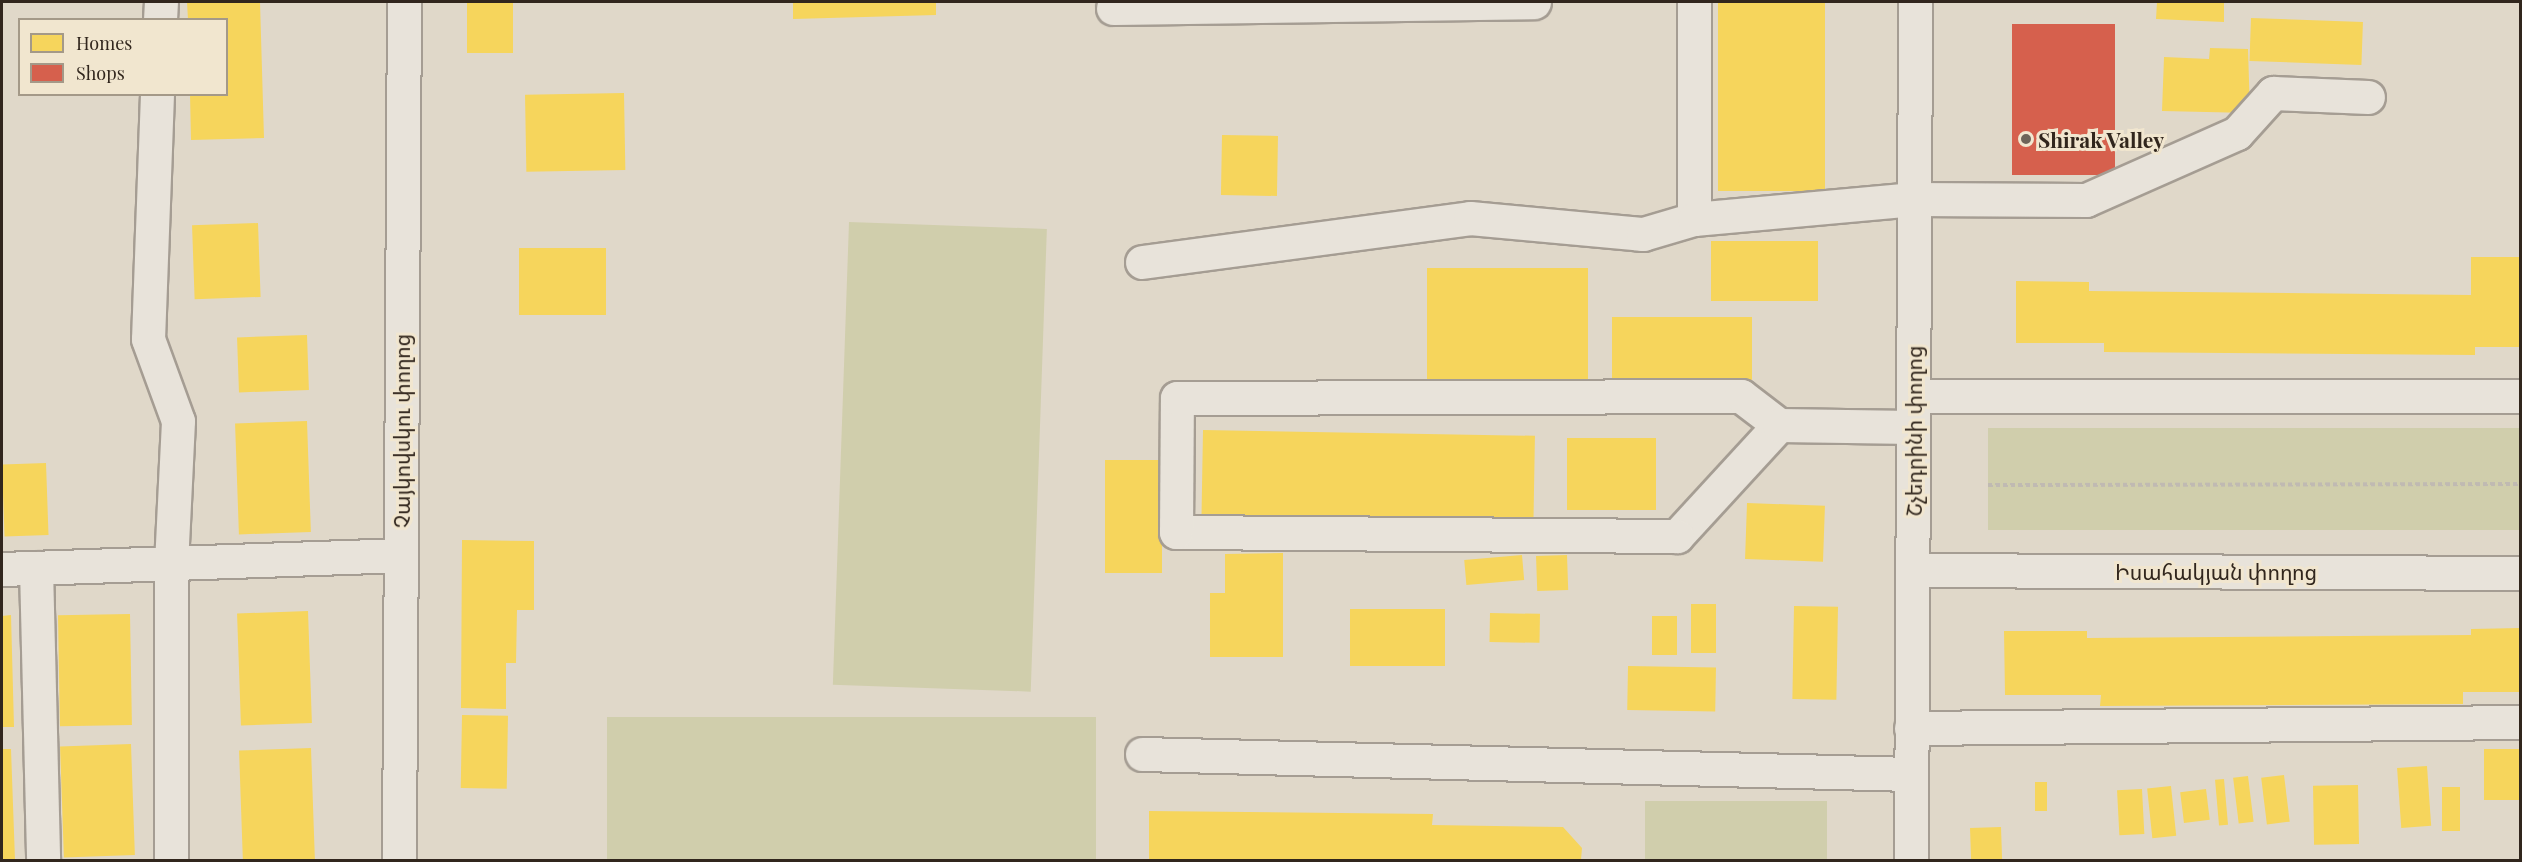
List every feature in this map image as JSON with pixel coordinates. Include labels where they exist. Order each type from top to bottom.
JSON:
[{"type":"street","points":[[160,18],[161,2]]},
{"type":"street","name":"Չայկովսկու փողոց","points":[[399,861],[404,2]]},
{"type":"street","points":[[1113,8],[1534,2]]},
{"type":"street","points":[[1694,2],[1694,219]]},
{"type":"street","name":"Շչեդրինի փողոց","points":[[1911,861],[1915,2]]},
{"type":"street","points":[[1142,262],[1470,218],[1643,234],[1694,219],[1914,199],[2086,200],[2237,133],[2273,93],[2368,97]]},
{"type":"street","points":[[157,96],[148,339],[178,421],[171,563],[171,861]]},
{"type":"street","points":[[1779,425],[1741,396],[1177,398],[1176,532],[1677,536],[1779,425],[1913,412],[2520,396]]},
{"type":"street","points":[[2,569],[401,555]]},
{"type":"street","points":[[36,568],[43,861]]},
{"type":"street","name":"Իսահակյան փողոց","points":[[1912,570],[2520,573]]},
{"type":"street","points":[[1911,728],[2520,722]]},
{"type":"street","points":[[1142,754],[1911,774]]},
{"type":"path","points":[[1988,485],[2520,484]]},
{"type":"shaded area","points":[[849,222],[1047,229],[1031,692],[833,685]]},
{"type":"shaded area","points":[[1988,428],[2520,428],[2520,530],[1988,530]]},
{"type":"shaded area","points":[[607,717],[1096,717],[1096,860],[607,860]]},
{"type":"shaded area","points":[[1645,801],[1827,801],[1827,860],[1645,860]]},
{"type":"building: Homes","points":[[187,2],[260,2],[264,138],[191,140],[190,96],[228,96],[228,18],[188,18]]},
{"type":"building: Homes","points":[[467,2],[513,2],[513,53],[467,53]]},
{"type":"building: Homes","points":[[793,2],[936,2],[936,15],[793,19]]},
{"type":"building: Homes","points":[[1718,2],[1825,2],[1825,191],[1718,191]]},
{"type":"building: Homes","points":[[2157,2],[2224,2],[2224,22],[2156,19]]},
{"type":"building: Homes","points":[[2251,18],[2363,22],[2361,65],[2249,61]]},
{"type":"building: Homes","points":[[2210,48],[2248,49],[2250,113],[2162,111],[2164,57],[2209,59]]},
{"type":"building: Homes","points":[[624,93],[625,170],[526,172],[525,95]]},
{"type":"building: Homes","points":[[1222,135],[1278,136],[1277,196],[1221,195]]},
{"type":"building: Homes","points":[[258,223],[261,297],[195,299],[192,225]]},
{"type":"building: Homes","points":[[1711,241],[1818,241],[1818,301],[1711,301]]},
{"type":"building: Homes","points":[[519,248],[606,248],[606,315],[519,315]]},
{"type":"building: Homes","points":[[2471,257],[2520,257],[2520,347],[2475,347],[2475,355],[2104,352],[2104,343],[2016,343],[2016,281],[2089,282],[2089,291],[2471,295]]},
{"type":"building: Homes","points":[[1427,268],[1588,268],[1588,382],[1427,382]]},
{"type":"building: Homes","points":[[1612,317],[1752,317],[1752,382],[1612,382]]},
{"type":"building: Homes","points":[[307,335],[309,390],[239,392],[237,337]]},
{"type":"building: Homes","points":[[307,421],[311,532],[239,534],[235,424]]},
{"type":"building: Homes","points":[[1203,430],[1535,436],[1533,524],[1201,518]]},
{"type":"building: Homes","points":[[1567,438],[1656,438],[1656,510],[1567,510]]},
{"type":"building: Homes","points":[[1105,460],[1162,460],[1162,573],[1105,573]]},
{"type":"building: Homes","points":[[46,463],[49,535],[5,536],[2,465]]},
{"type":"building: Homes","points":[[1747,503],[1825,506],[1823,562],[1745,559]]},
{"type":"building: Homes","points":[[462,540],[534,541],[534,610],[517,610],[516,663],[506,663],[506,709],[461,708]]},
{"type":"building: Homes","points":[[1283,553],[1283,657],[1210,657],[1210,593],[1225,593],[1225,554]]},
{"type":"building: Homes","points":[[1522,555],[1524,580],[1466,585],[1464,560]]},
{"type":"building: Homes","points":[[1567,555],[1568,590],[1537,591],[1536,556]]},
{"type":"building: Homes","points":[[1691,604],[1716,604],[1716,653],[1691,653]]},
{"type":"building: Homes","points":[[1794,606],[1838,607],[1836,700],[1792,699]]},
{"type":"building: Homes","points":[[1350,609],[1445,609],[1445,666],[1350,666]]},
{"type":"building: Homes","points":[[308,611],[312,723],[241,725],[237,613]]},
{"type":"building: Homes","points":[[1490,613],[1540,614],[1539,643],[1489,642]]},
{"type":"building: Homes","points":[[130,614],[132,725],[60,726],[58,615]]},
{"type":"building: Homes","points":[[11,615],[14,727],[2,727],[2,616]]},
{"type":"building: Homes","points":[[1652,616],[1677,616],[1677,655],[1652,655]]},
{"type":"building: Homes","points":[[2520,628],[2520,692],[2463,692],[2463,704],[2100,706],[2101,695],[2005,695],[2004,631],[2087,631],[2087,638],[2471,635],[2471,629]]},
{"type":"building: Homes","points":[[1628,666],[1716,668],[1715,712],[1627,710]]},
{"type":"building: Homes","points":[[462,715],[508,716],[507,789],[461,788]]},
{"type":"building: Homes","points":[[131,744],[135,855],[64,857],[60,746]]},
{"type":"building: Homes","points":[[311,748],[315,859],[243,860],[239,751]]},
{"type":"building: Homes","points":[[2,749],[11,749],[15,860],[2,860]]},
{"type":"building: Homes","points":[[2484,749],[2520,749],[2520,800],[2484,800]]},
{"type":"building: Homes","points":[[2427,766],[2431,826],[2401,828],[2397,768]]},
{"type":"building: Homes","points":[[2284,775],[2290,822],[2267,824],[2261,778]]},
{"type":"building: Homes","points":[[2248,776],[2254,822],[2239,823],[2233,778]]},
{"type":"building: Homes","points":[[2224,779],[2228,825],[2219,826],[2215,780]]},
{"type":"building: Homes","points":[[2035,782],[2047,782],[2047,811],[2035,811]]},
{"type":"building: Homes","points":[[2358,785],[2359,844],[2314,845],[2313,786]]},
{"type":"building: Homes","points":[[2171,786],[2176,836],[2152,838],[2147,789]]},
{"type":"building: Homes","points":[[2442,787],[2460,787],[2460,831],[2442,831]]},
{"type":"building: Homes","points":[[2142,789],[2144,834],[2119,835],[2117,790]]},
{"type":"building: Homes","points":[[2206,789],[2210,820],[2184,823],[2180,792]]},
{"type":"building: Homes","points":[[1149,811],[1433,814],[1432,825],[1563,827],[1582,848],[1581,860],[1149,860]]},
{"type":"building: Homes","points":[[2001,827],[2002,860],[1971,860],[1970,828]]},
{"type":"building: Shops","points":[[2012,24],[2115,24],[2115,175],[2012,175]]},
{"type":"place","name":"Shirak Valley","points":[[2026,139]]}]
